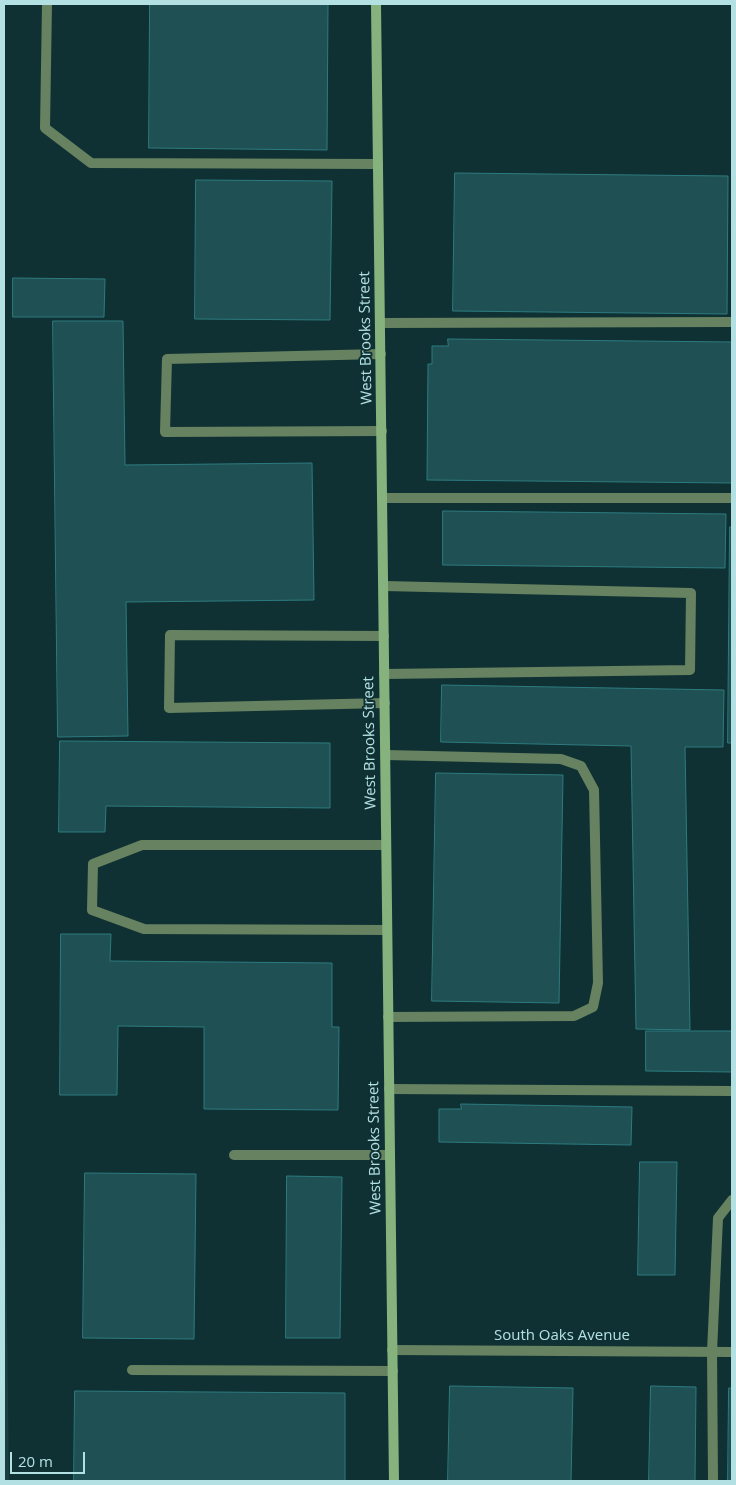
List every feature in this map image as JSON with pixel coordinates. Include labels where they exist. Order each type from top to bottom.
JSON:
[{"type":"street","points":[[47,4],[45,128],[91,163],[378,164]]},
{"type":"street","name":"West Brooks Street","points":[[376,4],[394,1481]]},
{"type":"street","points":[[380,323],[732,322]]},
{"type":"street","points":[[380,354],[166,360],[165,432],[382,431]]},
{"type":"street","points":[[382,498],[732,498]]},
{"type":"street","points":[[384,586],[692,593],[690,670],[384,674]]},
{"type":"street","points":[[384,636],[170,635],[169,708],[385,703]]},
{"type":"street","points":[[386,756],[561,758],[581,766],[594,790],[598,983],[593,1007],[574,1016],[388,1018]]},
{"type":"street","points":[[386,844],[142,845],[93,864],[92,910],[144,929],[387,930]]},
{"type":"street","points":[[389,1089],[732,1091]]},
{"type":"street","points":[[234,1155],[390,1155]]},
{"type":"street","points":[[713,1481],[712,1352],[718,1218],[732,1200]]},
{"type":"street","name":"South Oaks Avenue","points":[[392,1350],[732,1352]]},
{"type":"street","points":[[132,1370],[392,1370]]},
{"type":"shaded area","points":[[4,1076],[9,1481],[4,1481]]},
{"type":"building","points":[[150,4],[328,4],[327,150],[149,148]]},
{"type":"building","points":[[455,173],[728,176],[727,314],[453,311]]},
{"type":"building","points":[[196,180],[332,181],[330,320],[195,319]]},
{"type":"building","points":[[13,278],[105,279],[104,317],[13,317]]},
{"type":"building","points":[[53,321],[123,321],[125,465],[312,463],[314,600],[126,602],[128,736],[58,737]]},
{"type":"building","points":[[448,339],[732,342],[732,483],[427,480],[428,364],[432,364],[432,346],[448,346]]},
{"type":"building","points":[[443,511],[726,514],[725,568],[443,565]]},
{"type":"building","points":[[730,527],[732,527],[732,743],[728,743]]},
{"type":"building","points":[[442,685],[724,690],[723,747],[685,747],[690,1030],[636,1029],[631,746],[441,742]]},
{"type":"building","points":[[60,741],[330,743],[330,808],[106,806],[105,832],[59,832]]},
{"type":"building","points":[[436,773],[563,775],[559,1003],[432,1001]]},
{"type":"building","points":[[61,934],[111,934],[110,961],[332,963],[332,1027],[339,1027],[338,1110],[204,1109],[204,1027],[118,1026],[117,1095],[60,1095]]},
{"type":"building","points":[[646,1031],[732,1031],[732,1072],[646,1071]]},
{"type":"building","points":[[461,1104],[632,1107],[631,1145],[439,1142],[439,1109],[461,1109]]},
{"type":"building","points":[[640,1162],[677,1162],[675,1275],[638,1275]]},
{"type":"building","points":[[85,1173],[196,1174],[194,1339],[83,1338]]},
{"type":"building","points":[[287,1176],[342,1177],[340,1338],[286,1338]]},
{"type":"building","points":[[450,1386],[573,1388],[571,1481],[448,1481]]},
{"type":"building","points":[[651,1386],[696,1387],[695,1481],[649,1481]]},
{"type":"building","points":[[729,1388],[732,1388],[732,1481],[728,1481]]},
{"type":"building","points":[[75,1391],[345,1393],[345,1481],[74,1481]]}]
